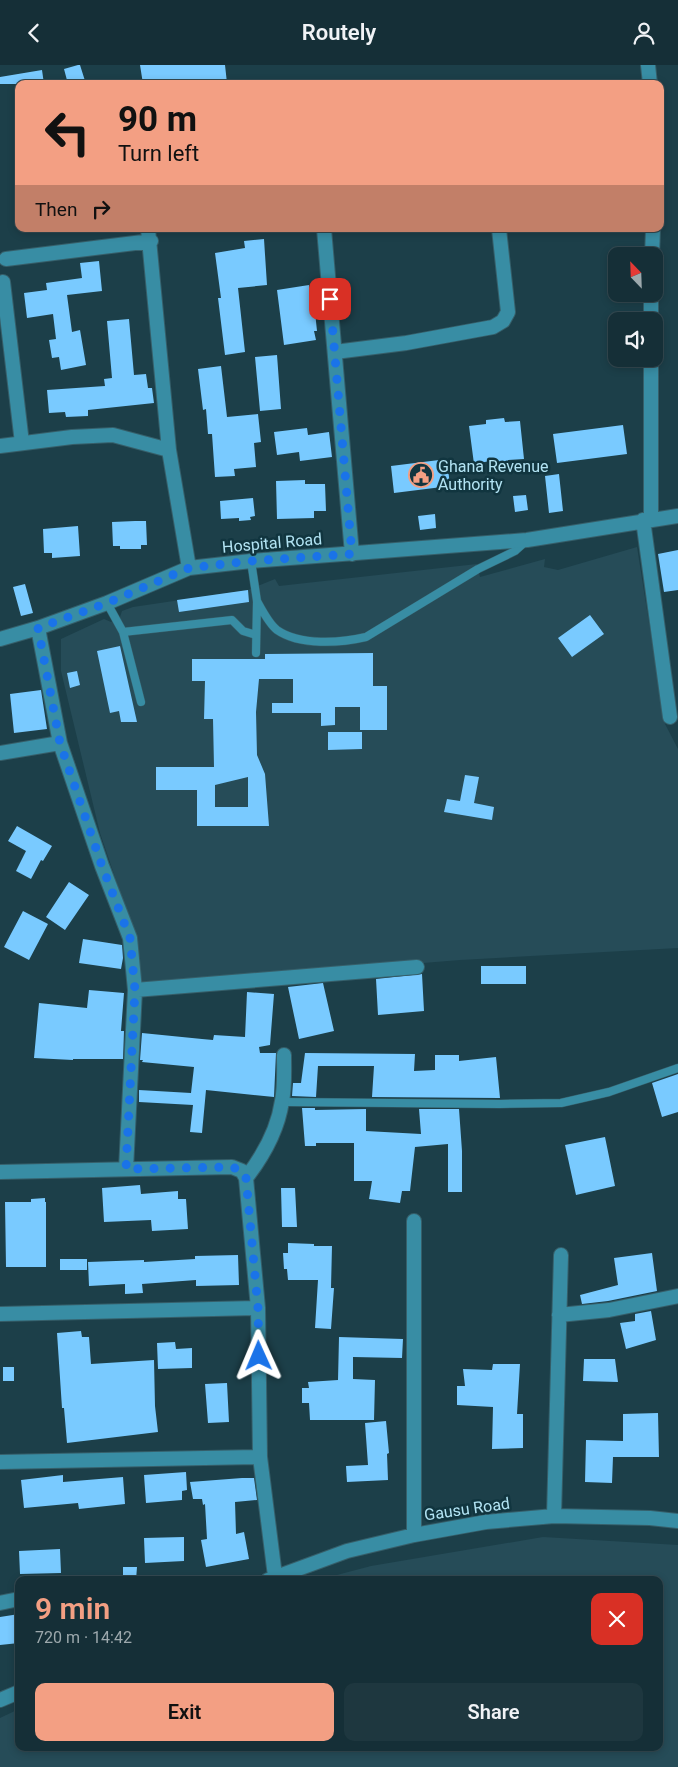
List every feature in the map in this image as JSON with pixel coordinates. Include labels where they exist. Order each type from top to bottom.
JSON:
[{"type":"street","points":[[648,65],[650,80]]},
{"type":"street","points":[[324,232],[352,554]]},
{"type":"street","points":[[335,352],[416,342],[493,327],[503,321],[508,312],[499,232]]},
{"type":"street","points":[[652,247],[653,232]]},
{"type":"street","points":[[6,259],[150,235],[159,357],[169,451],[189,568]]},
{"type":"street","points":[[3,282],[22,443]]},
{"type":"street","points":[[651,367],[647,520],[670,717]]},
{"type":"street","points":[[0,446],[72,437],[114,435],[169,451]]},
{"type":"street","name":"Hospital Road","points":[[0,639],[38,628],[107,603],[189,568],[251,561],[527,540],[678,516]]},
{"type":"street","points":[[38,628],[60,743],[102,866],[130,938],[135,990],[126,1169]]},
{"type":"street","points":[[0,753],[60,743]]},
{"type":"street","points":[[135,990],[417,967]]},
{"type":"street","points":[[246,1178],[264,1152],[282,1102],[284,1055]]},
{"type":"street","points":[[0,1172],[232,1167],[242,1171],[246,1178],[258,1308],[260,1457],[271,1576]]},
{"type":"street","points":[[414,1221],[414,1535]]},
{"type":"street","points":[[554,1516],[561,1255]]},
{"type":"street","points":[[559,1315],[609,1310],[678,1296]]},
{"type":"street","points":[[0,1314],[258,1308]]},
{"type":"street","points":[[0,1462],[260,1457]]},
{"type":"street","name":"Gausu Road","points":[[277,1576],[347,1551],[414,1535],[486,1522],[554,1516],[650,1518],[678,1521]]},
{"type":"street","points":[[0,1603],[15,1600]]},
{"type":"street","points":[[0,1701],[15,1694]]},
{"type":"lane","points":[[257,601],[276,629],[289,636],[312,641],[344,641],[366,637],[478,569],[515,551],[527,540]]},
{"type":"lane","points":[[251,561],[257,601],[256,653]]},
{"type":"lane","points":[[107,603],[123,632],[141,702]]},
{"type":"lane","points":[[123,632],[232,619],[243,631],[256,635]]},
{"type":"lane","points":[[282,1102],[561,1103],[609,1092],[678,1068]]},
{"type":"shaded area","points":[[637,547],[665,724],[678,749],[678,948],[460,960],[142,986],[137,942],[100,833],[61,671],[61,639],[104,619],[111,622],[120,617],[122,611],[133,607],[248,590],[275,579],[279,586],[477,564],[480,577],[545,559],[544,567],[558,570]]},
{"type":"shaded area","points":[[543,1537],[678,1545],[678,1767],[0,1767],[0,1718],[15,1711],[15,1751],[663,1751],[663,1576],[333,1576],[371,1566]]},
{"type":"building","points":[[80,65],[85,80],[67,80],[64,69]]},
{"type":"building","points":[[140,65],[225,65],[227,80],[142,80]]},
{"type":"building","points":[[42,70],[43,80],[15,80],[15,84],[0,84],[0,77]]},
{"type":"building","points":[[264,239],[267,285],[238,288],[245,352],[225,355],[218,298],[221,298],[215,253],[245,248],[244,241]]},
{"type":"building","points":[[99,261],[102,291],[67,295],[72,332],[80,330],[86,365],[61,370],[59,357],[52,358],[49,340],[56,339],[53,314],[27,318],[24,293],[47,290],[46,283],[82,278],[80,263]]},
{"type":"building","points":[[309,285],[311,302],[314,302],[317,331],[314,331],[316,340],[284,345],[277,290]]},
{"type":"building","points":[[129,319],[134,375],[146,374],[148,388],[152,388],[154,403],[88,410],[88,416],[66,417],[65,412],[49,413],[47,390],[105,386],[104,379],[112,378],[107,321]]},
{"type":"building","points":[[277,355],[281,409],[260,411],[255,357]]},
{"type":"building","points":[[221,366],[227,417],[258,414],[261,442],[254,443],[256,467],[234,469],[235,476],[215,477],[212,434],[208,434],[206,409],[203,410],[198,369]]},
{"type":"building","points":[[504,418],[505,422],[520,421],[524,459],[508,460],[508,464],[491,466],[490,461],[474,464],[469,426],[486,424],[486,420]]},
{"type":"building","points":[[623,425],[627,454],[557,463],[553,434]]},
{"type":"building","points":[[307,428],[308,435],[329,432],[332,457],[300,461],[299,452],[277,455],[274,432]]},
{"type":"building","points":[[447,459],[450,486],[394,493],[391,466]]},
{"type":"building","points":[[559,474],[563,511],[549,513],[545,476]]},
{"type":"building","points":[[305,480],[305,484],[325,484],[326,511],[314,511],[314,518],[277,519],[276,481]]},
{"type":"building","points":[[526,495],[528,510],[515,512],[513,496]]},
{"type":"building","points":[[253,498],[255,516],[250,517],[251,520],[239,521],[239,518],[221,519],[220,501]]},
{"type":"building","points":[[435,514],[436,528],[420,530],[418,516]]},
{"type":"building","points":[[146,521],[147,545],[141,545],[141,549],[120,549],[120,546],[113,546],[112,522]]},
{"type":"building","points":[[78,526],[80,556],[52,558],[52,553],[44,553],[43,529]]},
{"type":"building","points":[[678,550],[678,590],[664,592],[658,554]]},
{"type":"building","points":[[25,584],[33,613],[21,616],[13,587]]},
{"type":"building","points":[[248,590],[249,602],[179,612],[177,600]]},
{"type":"building","points":[[590,615],[604,634],[572,657],[558,638]]},
{"type":"building","points":[[120,646],[137,722],[121,722],[119,711],[110,713],[97,651]]},
{"type":"building","points":[[373,653],[373,686],[387,686],[387,730],[360,730],[360,707],[335,707],[335,725],[321,726],[321,713],[272,713],[272,703],[293,703],[293,679],[259,679],[256,712],[257,755],[265,774],[269,826],[197,826],[197,790],[156,790],[156,767],[214,767],[213,719],[204,719],[205,681],[192,681],[192,659],[265,659],[265,654]],"holes":[[[248,777],[248,807],[215,807],[215,785]]]},
{"type":"building","points":[[77,671],[80,685],[70,688],[67,673]]},
{"type":"building","points":[[41,690],[47,729],[14,733],[10,694]]},
{"type":"building","points":[[328,732],[362,732],[362,749],[328,750]]},
{"type":"building","points":[[465,775],[479,777],[474,803],[494,807],[492,820],[444,812],[447,799],[460,801]]},
{"type":"building","points":[[17,826],[52,846],[43,861],[41,860],[31,879],[16,871],[26,851],[8,841]]},
{"type":"building","points":[[69,882],[89,895],[65,930],[46,917]]},
{"type":"building","points":[[23,911],[48,924],[29,960],[4,947]]},
{"type":"building","points":[[83,939],[122,945],[123,958],[121,969],[79,963]]},
{"type":"building","points":[[481,966],[526,966],[526,984],[481,984]]},
{"type":"building","points":[[422,974],[424,1011],[378,1015],[376,979]]},
{"type":"building","points":[[323,983],[334,1031],[299,1039],[288,987]]},
{"type":"building","points":[[89,990],[124,993],[121,1031],[124,1031],[123,1059],[73,1060],[34,1058],[39,1003],[87,1008]]},
{"type":"building","points":[[247,992],[274,994],[270,1045],[259,1047],[260,1053],[276,1053],[274,1097],[206,1090],[202,1133],[190,1132],[193,1105],[139,1102],[139,1090],[191,1093],[194,1067],[142,1062],[143,1060],[140,1060],[142,1033],[213,1040],[214,1035],[245,1037]]},
{"type":"building","points":[[305,1053],[415,1054],[414,1071],[435,1070],[435,1055],[459,1055],[459,1061],[496,1057],[500,1098],[372,1097],[374,1066],[318,1066],[316,1097],[292,1096],[293,1083],[301,1083]]},
{"type":"building","points":[[678,1074],[678,1112],[662,1117],[652,1083]]},
{"type":"building","points":[[302,1108],[315,1108],[315,1110],[366,1109],[366,1131],[421,1134],[419,1109],[459,1109],[462,1192],[448,1192],[448,1144],[415,1147],[410,1191],[402,1191],[400,1203],[369,1199],[372,1181],[354,1181],[354,1143],[316,1143],[316,1146],[305,1146]]},
{"type":"building","points":[[605,1137],[615,1186],[576,1195],[565,1145]]},
{"type":"building","points":[[140,1185],[141,1194],[178,1191],[178,1199],[186,1199],[188,1229],[152,1231],[151,1220],[104,1222],[102,1188]]},
{"type":"building","points":[[281,1188],[295,1188],[297,1227],[282,1227]]},
{"type":"building","points":[[45,1198],[46,1267],[6,1267],[5,1202],[31,1202],[31,1199]]},
{"type":"building","points":[[288,1243],[332,1246],[331,1288],[334,1288],[331,1329],[315,1328],[318,1280],[288,1280],[287,1269],[284,1269],[283,1253],[288,1253]]},
{"type":"building","points":[[652,1253],[657,1291],[582,1304],[580,1295],[618,1285],[614,1258]]},
{"type":"building","points":[[238,1255],[239,1285],[196,1286],[196,1280],[142,1284],[143,1293],[125,1294],[125,1284],[89,1286],[88,1262],[144,1260],[144,1262],[195,1259],[195,1256]]},
{"type":"building","points":[[60,1259],[87,1259],[87,1270],[60,1270]]},
{"type":"building","points":[[651,1311],[656,1340],[626,1349],[620,1323],[635,1321],[635,1314]]},
{"type":"building","points":[[81,1331],[82,1337],[89,1337],[91,1364],[154,1360],[155,1406],[158,1432],[67,1443],[64,1408],[62,1408],[57,1333]]},
{"type":"building","points":[[339,1337],[403,1339],[402,1358],[353,1357],[353,1379],[375,1380],[374,1420],[310,1420],[309,1403],[302,1403],[302,1388],[309,1388],[308,1382],[338,1380]]},
{"type":"building","points":[[175,1342],[176,1349],[192,1348],[192,1368],[158,1369],[157,1343]]},
{"type":"building","points":[[584,1359],[615,1359],[618,1382],[583,1381]]},
{"type":"building","points":[[493,1364],[520,1364],[517,1414],[523,1414],[523,1448],[492,1449],[493,1407],[457,1405],[457,1386],[465,1386],[463,1369],[492,1370]]},
{"type":"building","points":[[3,1367],[14,1367],[14,1381],[3,1381]]},
{"type":"building","points":[[227,1383],[229,1422],[208,1423],[205,1384]]},
{"type":"building","points":[[658,1413],[659,1457],[613,1457],[612,1483],[585,1482],[586,1440],[623,1441],[623,1414]]},
{"type":"building","points":[[386,1421],[389,1453],[387,1454],[388,1480],[347,1482],[346,1466],[368,1465],[365,1423]]},
{"type":"building","points":[[186,1472],[187,1490],[182,1491],[182,1500],[146,1503],[144,1475]]},
{"type":"building","points":[[63,1475],[63,1482],[123,1477],[125,1504],[79,1509],[78,1503],[24,1508],[21,1480]]},
{"type":"building","points":[[254,1478],[257,1500],[235,1502],[236,1534],[244,1532],[249,1559],[206,1567],[201,1540],[207,1539],[205,1504],[203,1505],[202,1499],[193,1499],[190,1482]]},
{"type":"building","points":[[184,1537],[184,1561],[145,1563],[144,1538]]},
{"type":"building","points":[[60,1549],[61,1573],[20,1574],[19,1551]]},
{"type":"building","points":[[123,1567],[137,1567],[136,1576],[123,1576]]},
{"type":"building","points":[[15,1615],[15,1643],[0,1645],[0,1617]]},
{"type":"place","name":"Ghana Revenue Authority","points":[[421,475]]},
{"type":"route","points":[[259,1356],[258,1308],[246,1178],[242,1171],[232,1167],[126,1169],[135,990],[132,949],[130,938],[102,866],[60,743],[38,628],[107,603],[189,568],[251,561],[352,554],[330,299]]}]
